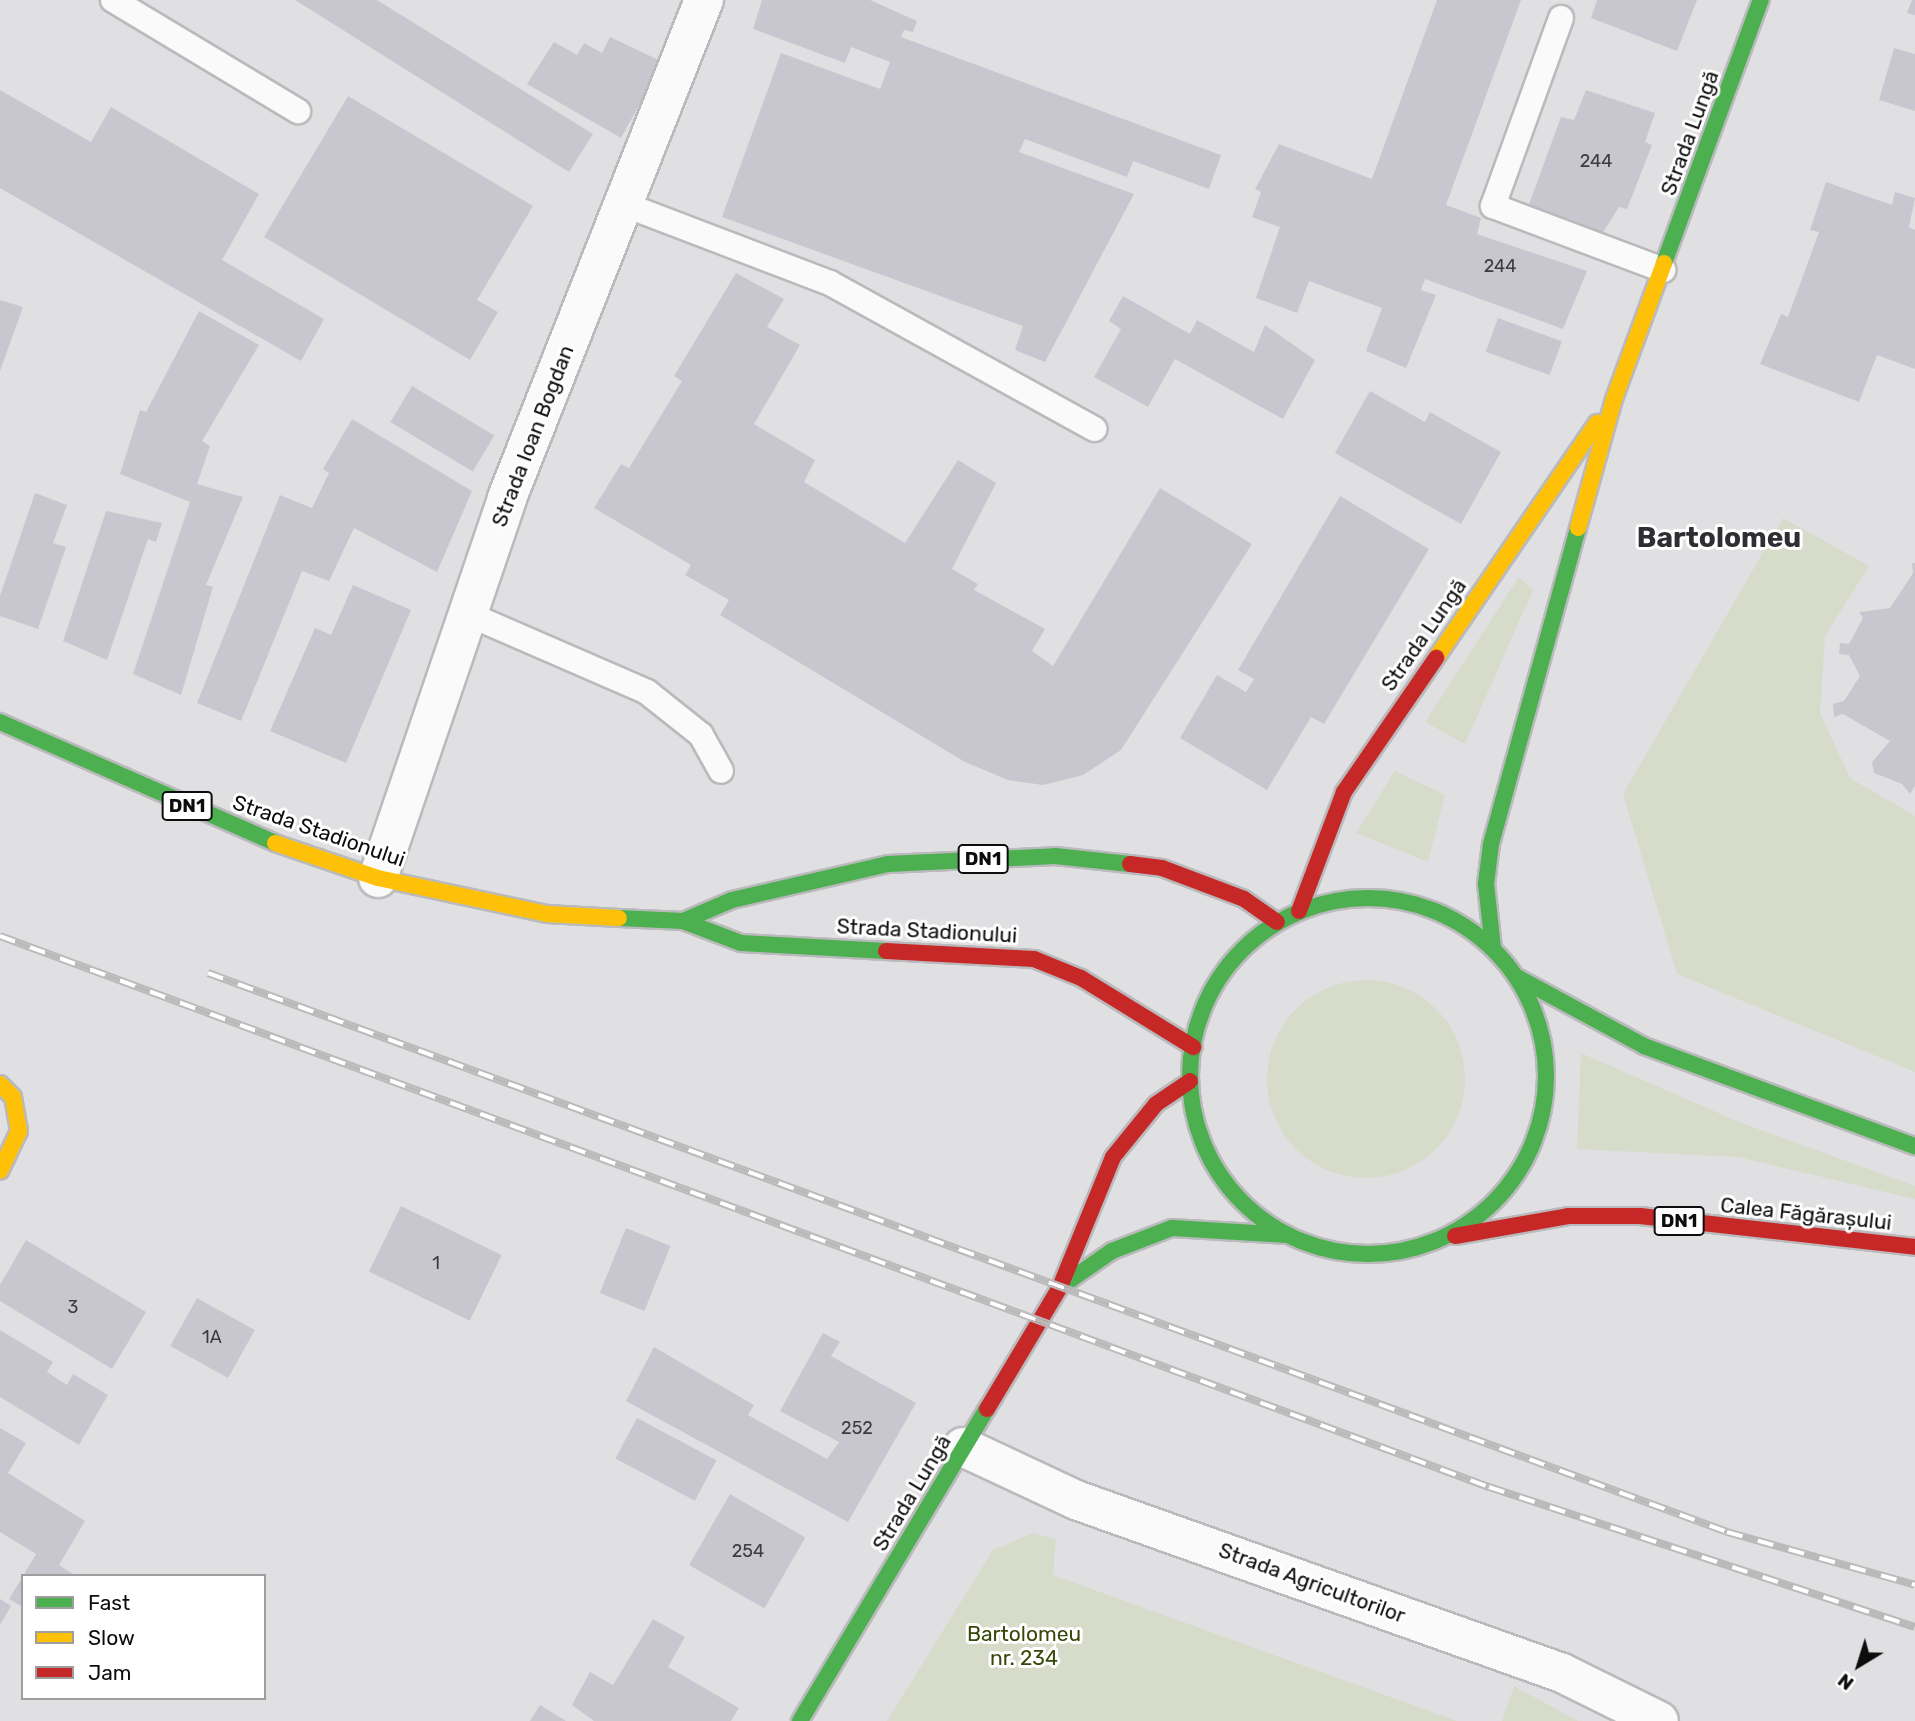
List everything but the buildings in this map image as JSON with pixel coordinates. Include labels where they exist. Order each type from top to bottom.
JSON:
[{"type":"main road","name":"Strada Lungă","points":[[1493,948],[1486,884],[1491,844],[1614,399],[1761,0]]},
{"type":"main road","name":"Strada Lungă","points":[[1299,911],[1344,792],[1614,399]]},
{"type":"main road","name":"Strada Stadionului","points":[[0,722],[271,842],[378,878],[547,914],[683,921],[741,943],[1034,959],[1081,978],[1192,1047]]},
{"type":"main road","name":"Strada Stadionului","points":[[683,921],[732,900],[888,864],[1055,856],[1162,867],[1244,899],[1277,922]]},
{"type":"main road","name":"DN1","points":[[1381,898],[1460,922],[1493,948],[1517,977],[1537,1017],[1546,1060],[1545,1104],[1533,1146],[1511,1184],[1480,1215],[1443,1238],[1392,1253],[1339,1252],[1288,1235],[1229,1187],[1195,1119],[1190,1082],[1192,1047],[1220,976],[1277,922],[1299,911],[1339,900],[1381,898]]},
{"type":"main road","name":"DN1","points":[[1517,977],[1644,1046],[1915,1146]]},
{"type":"main road","name":"Strada Lungă","points":[[800,1721],[1060,1287],[1113,1157],[1156,1104],[1190,1082]]},
{"type":"main road","points":[[0,1084],[13,1097],[19,1131],[0,1171]]},
{"type":"main road","name":"Calea Făgărașului","points":[[1443,1238],[1568,1216],[1640,1216],[1915,1247]]},
{"type":"main road","name":"Strada Lungă","points":[[1060,1287],[1112,1251],[1172,1228],[1288,1235]]},
{"type":"street","name":"Strada Ioan Bogdan","points":[[378,878],[468,614],[623,204],[704,0]]},
{"type":"street","name":"Strada Agricultorilor","points":[[963,1447],[1076,1500],[1562,1673],[1658,1721]]},
{"type":"lane","points":[[113,0],[298,111]]},
{"type":"lane","points":[[1561,18],[1493,206],[1663,270]]},
{"type":"lane","points":[[623,204],[830,283],[1094,429]]},
{"type":"lane","points":[[468,614],[647,692],[701,735],[721,771]]},
{"type":"green space","points":[[1783,518],[1869,566],[1825,636],[1820,713],[1850,778],[1915,816],[1915,1072],[1677,974],[1623,794]]},
{"type":"green space","points":[[1519,577],[1533,590],[1465,744],[1425,722]]},
{"type":"green space","points":[[1395,771],[1445,795],[1428,862],[1356,833]]},
{"type":"green space","points":[[1366,980],[1404,988],[1436,1009],[1457,1041],[1465,1079],[1457,1117],[1436,1149],[1404,1170],[1366,1178],[1328,1170],[1296,1149],[1275,1117],[1267,1079],[1275,1041],[1296,1009],[1328,988]]},
{"type":"green space","points":[[1581,1053],[1739,1122],[1915,1186],[1915,1199],[1738,1157],[1577,1149]]},
{"type":"green space","name":"Bartolomeu nr. 234","points":[[1033,1533],[1056,1539],[1053,1575],[1457,1721],[887,1721],[993,1550]]},
{"type":"green space","points":[[1514,1686],[1578,1721],[1502,1721]]},
{"type":"railway","points":[[0,936],[1489,1487],[1915,1627]]},
{"type":"railway","points":[[208,973],[1727,1532],[1915,1585]]},
{"type":"traffic: fast","points":[[1664,263],[1761,0]]},
{"type":"traffic: fast","points":[[1493,948],[1486,884],[1491,844],[1578,528]]},
{"type":"traffic: fast","points":[[0,722],[275,843]]},
{"type":"traffic: fast","points":[[683,921],[732,900],[888,864],[1055,856],[1130,864]]},
{"type":"traffic: fast","points":[[1368,898],[1403,902],[1436,912],[1467,928],[1494,950],[1516,977],[1532,1008],[1542,1041],[1546,1076],[1542,1111],[1532,1144],[1516,1175],[1494,1202],[1467,1224],[1436,1240],[1403,1250],[1368,1254],[1333,1250],[1300,1240],[1269,1224],[1242,1202],[1220,1175],[1204,1144],[1194,1111],[1190,1076],[1194,1041],[1204,1008],[1220,977],[1242,950],[1269,928],[1300,912],[1333,902],[1368,898]]},
{"type":"traffic: fast","points":[[619,918],[683,921],[741,943],[886,951]]},
{"type":"traffic: fast","points":[[1517,977],[1644,1046],[1915,1146]]},
{"type":"traffic: fast","points":[[1060,1287],[1112,1251],[1172,1228],[1288,1235]]},
{"type":"traffic: fast","points":[[800,1721],[987,1409]]},
{"type":"traffic: slow","points":[[1578,528],[1614,399],[1664,263]]},
{"type":"traffic: slow","points":[[1436,658],[1597,423]]},
{"type":"traffic: slow","points":[[275,843],[378,878],[547,914],[619,918]]},
{"type":"traffic: slow","points":[[0,1084],[13,1097],[19,1131],[0,1171]]},
{"type":"traffic: jam","points":[[1299,911],[1344,792],[1436,658]]},
{"type":"traffic: jam","points":[[1130,864],[1162,868],[1244,899],[1277,922]]},
{"type":"traffic: jam","points":[[886,951],[1034,959],[1081,978],[1193,1047]]},
{"type":"traffic: jam","points":[[987,1409],[1060,1287],[1113,1157],[1156,1104],[1190,1081]]},
{"type":"traffic: jam","points":[[1455,1236],[1568,1216],[1640,1216],[1915,1247]]},
{"type":"district","name":"Bartolomeu","points":[[1719,538]]}]
